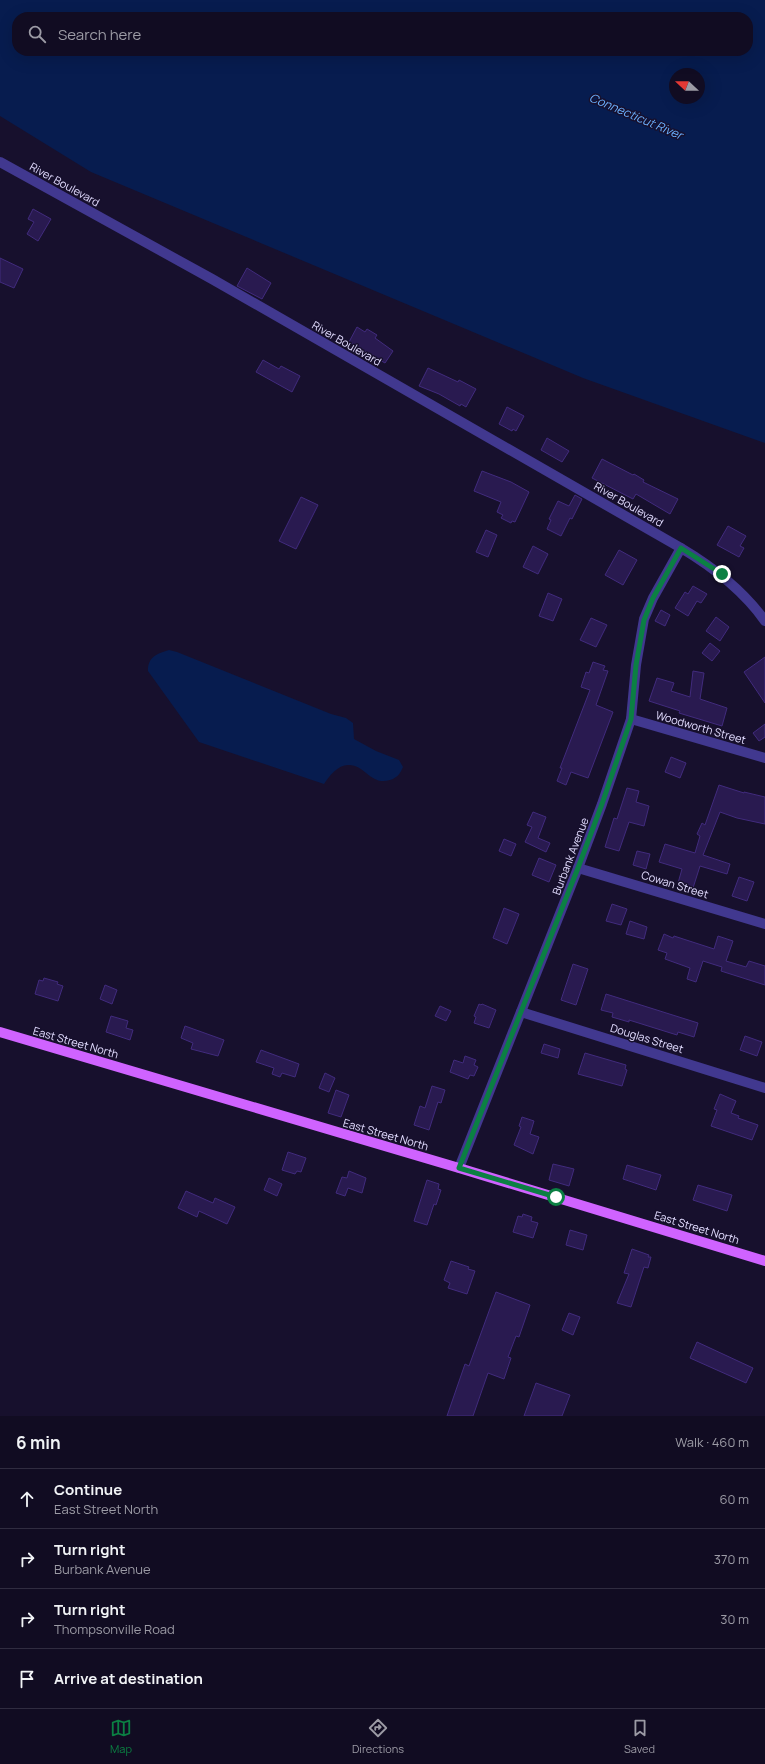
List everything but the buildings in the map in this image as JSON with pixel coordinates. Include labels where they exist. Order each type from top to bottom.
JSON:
[{"type":"main road","name":"East Street North","points":[[0,1032],[459,1168],[765,1261]]},
{"type":"street","name":"River Boulevard","points":[[0,162],[212,279],[681,548],[722,574],[756,608],[765,621]]},
{"type":"street","name":"Burbank Avenue","points":[[459,1168],[578,868],[631,719],[636,665],[644,620],[653,598],[681,548]]},
{"type":"street","name":"Woodworth Street","points":[[631,719],[765,758]]},
{"type":"street","name":"Cowan Street","points":[[578,868],[765,924]]},
{"type":"street","name":"Douglas Street","points":[[521,1012],[765,1088]]},
{"type":"water","name":"Connecticut River","points":[[0,0],[765,0],[765,443],[583,378],[91,172],[0,116]]},
{"type":"water","points":[[169,650],[331,714],[346,718],[353,723],[354,739],[376,751],[399,760],[403,767],[402,769],[395,778],[383,781],[372,778],[359,768],[344,765],[334,772],[324,784],[199,742],[148,671],[149,662],[151,659],[160,653]]},
{"type":"route","points":[[556,1197],[459,1168],[578,868],[631,719],[639,638],[644,620],[653,598],[681,548],[722,574]]}]
